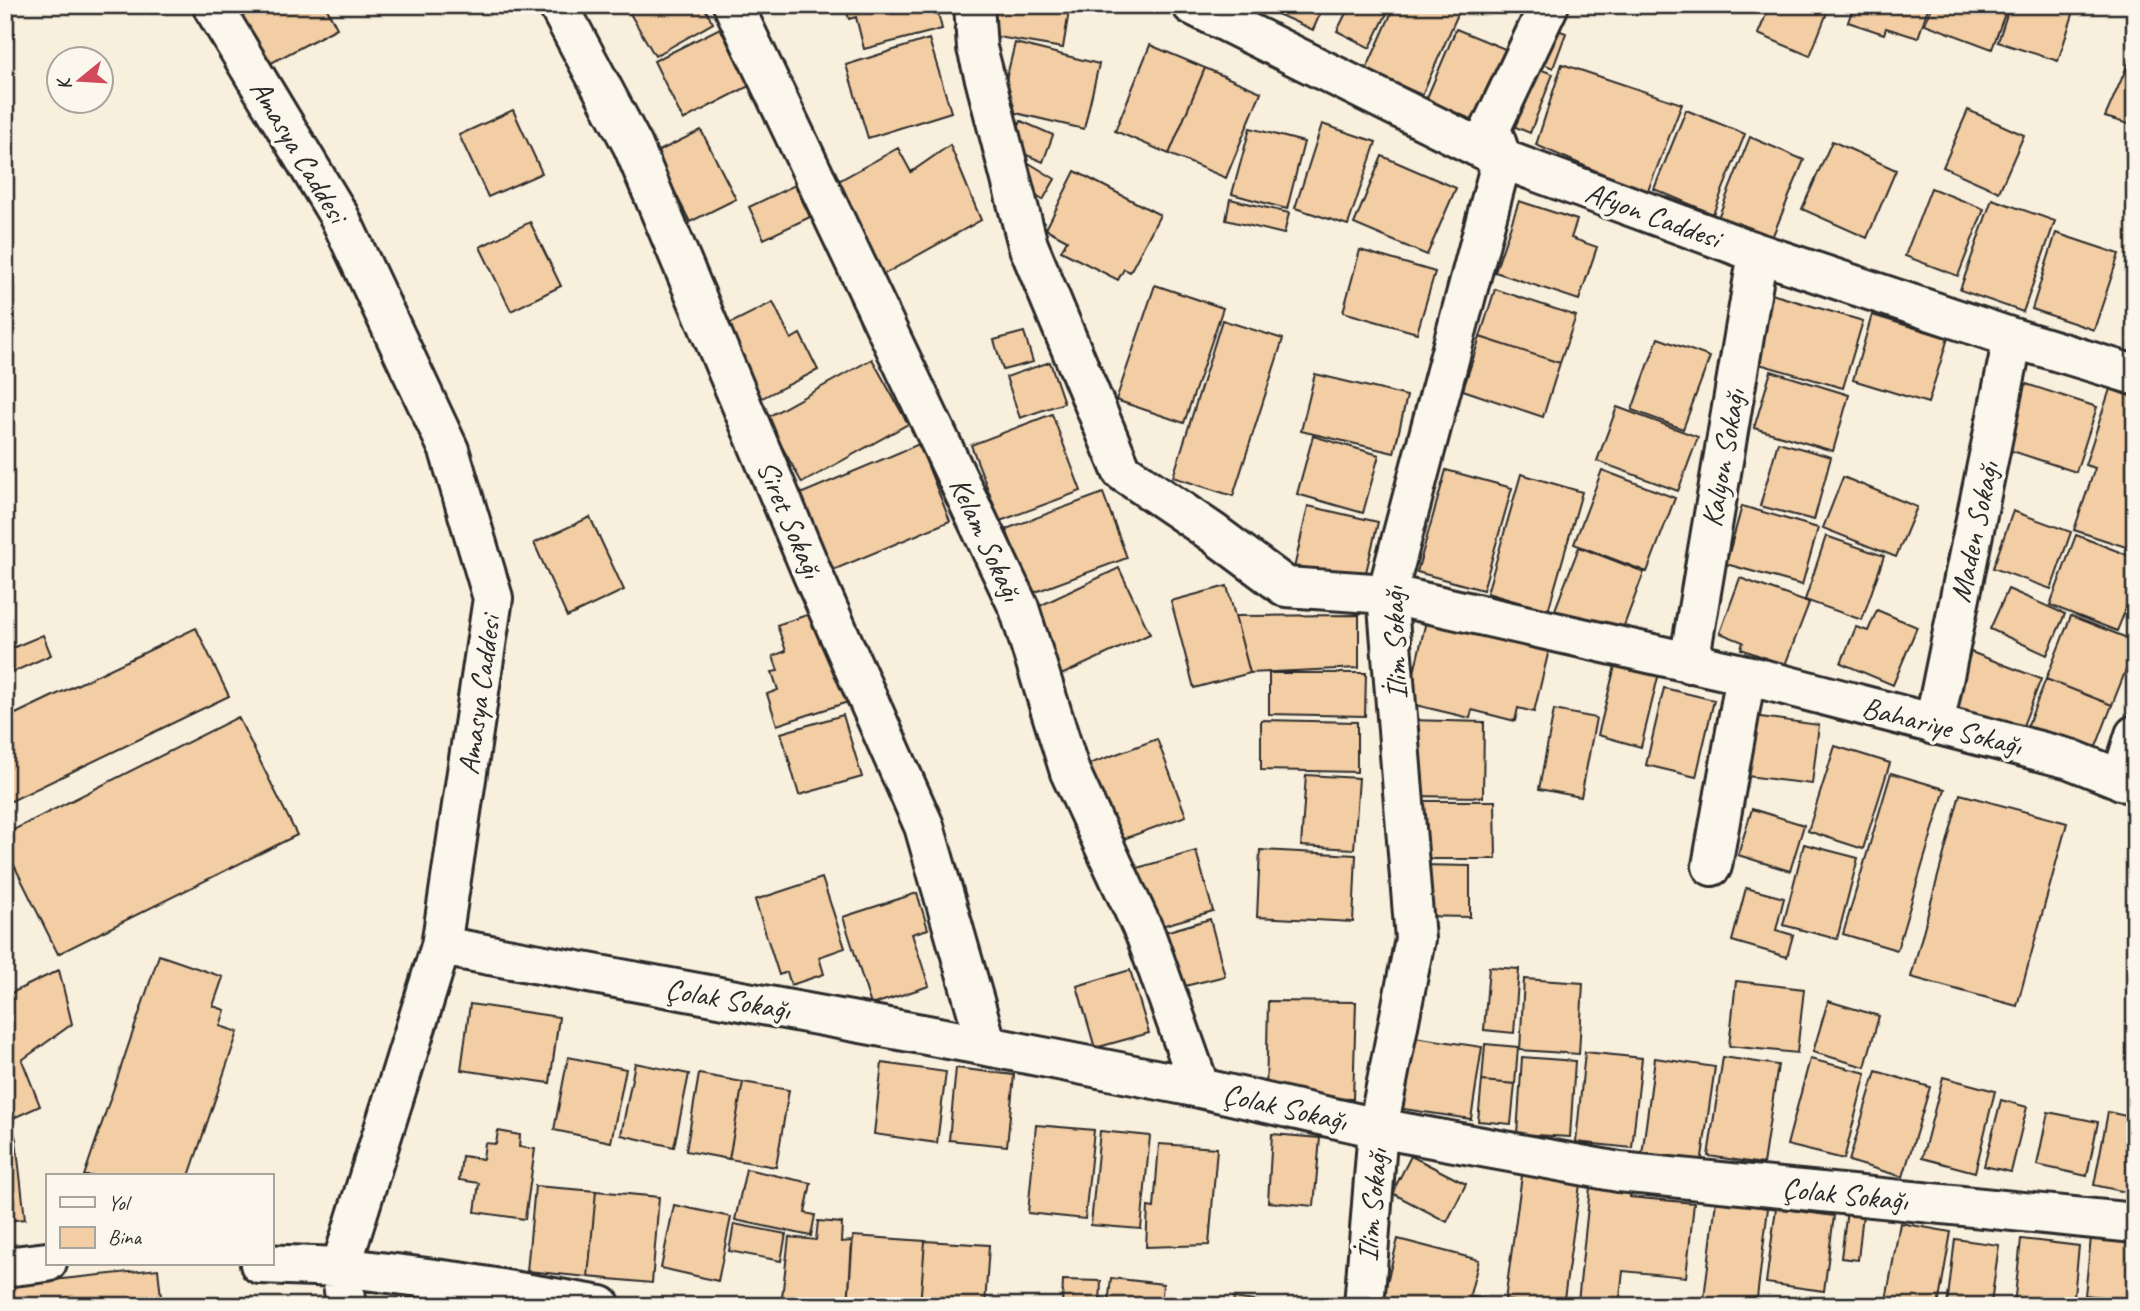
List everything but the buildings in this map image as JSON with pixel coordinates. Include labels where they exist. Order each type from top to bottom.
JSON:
[{"type":"street","name":"Amasya Caddesi","points":[[212,5],[339,216],[449,450],[493,598],[441,946],[341,1267]]},
{"type":"street","name":"Siret Sokağı","points":[[558,5],[633,146],[813,575],[924,826],[988,1046]]},
{"type":"street","name":"Kelam Sokağı","points":[[733,5],[1019,608],[1070,772],[1146,936],[1200,1088]]},
{"type":"street","name":"Bahariye Sokağı","points":[[974,5],[977,48],[1028,245],[1122,471],[1212,532],[1286,587],[1387,594],[1746,676],[2070,759],[2128,783]]},
{"type":"street","name":"Afyon Caddesi","points":[[1192,5],[1502,159],[1758,253],[2013,338],[2135,375]]},
{"type":"street","points":[[1502,159],[1491,128],[1549,5]]},
{"type":"street","name":"İlim Sokağı","points":[[1364,1306],[1378,1128],[1415,939],[1387,594],[1502,159]]},
{"type":"street","name":"Kalyon Sokağı","points":[[1689,663],[1758,253]]},
{"type":"street","name":"Maden Sokağı","points":[[1934,725],[2013,338]]},
{"type":"street","points":[[1712,866],[1746,676]]},
{"type":"street","points":[[2128,783],[2135,735]]},
{"type":"street","name":"Çolak Sokağı","points":[[441,946],[988,1046],[1200,1088],[1378,1128],[1619,1172],[2135,1223]]},
{"type":"street","points":[[5,1267],[46,1262]]},
{"type":"street","points":[[273,1264],[341,1267],[462,1294],[601,1306]]},
{"type":"street","points":[[341,1267],[346,1306]]}]
